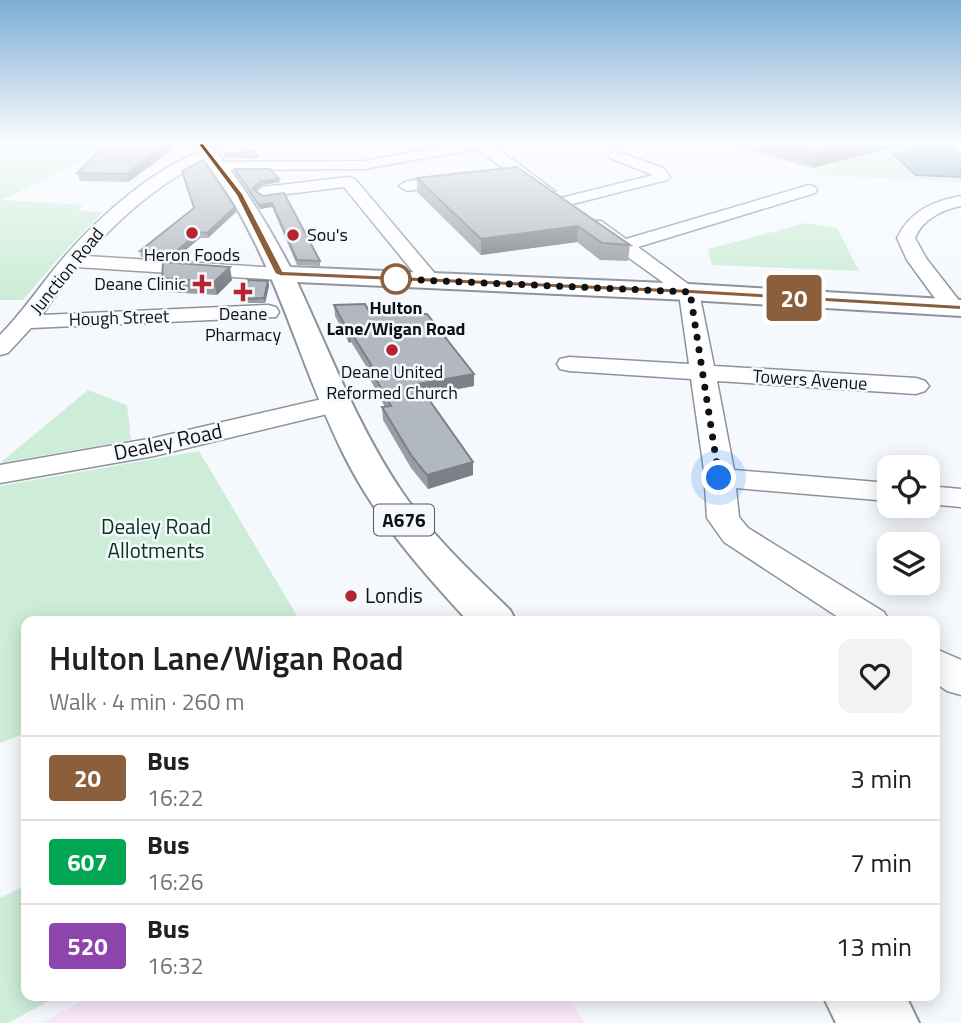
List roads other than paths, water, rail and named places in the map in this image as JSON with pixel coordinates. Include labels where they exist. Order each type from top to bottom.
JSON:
[{"type":"main road","name":"A676","points":[[238,192],[280,274],[335,404],[391,505],[490,616]]},
{"type":"main road","points":[[280,274],[957,307]]},
{"type":"main road","points":[[863,1001],[885,1023]]},
{"type":"street","name":"Junction Road","points":[[0,348],[25,323],[71,261],[109,220],[148,192]]},
{"type":"street","points":[[356,192],[430,280]]},
{"type":"street","points":[[549,192],[690,292],[704,373],[723,519],[736,535],[863,616]]},
{"type":"street","points":[[563,202],[604,192]]},
{"type":"street","points":[[625,245],[803,192]]},
{"type":"street","points":[[957,307],[917,260],[906,238],[911,227],[922,217],[948,204],[961,201]]},
{"type":"street","points":[[71,261],[280,274]]},
{"type":"street","name":"Hough Street","points":[[25,323],[212,318],[268,312]]},
{"type":"street","name":"Towers Avenue","points":[[568,364],[917,387]]},
{"type":"street","name":"Dealey Road","points":[[0,474],[154,447],[335,404]]},
{"type":"street","points":[[719,478],[877,491]]},
{"type":"street","points":[[940,496],[961,498]]},
{"type":"street","points":[[940,666],[961,680]]},
{"type":"place","name":"Heron Foods","points":[[192,233]]},
{"type":"place","name":"Sou's","points":[[293,235]]},
{"type":"place","name":"Hulton Lane/Wigan Road","points":[[396,279]]},
{"type":"place","name":"Deane Clinic","points":[[202,284]]},
{"type":"place","name":"Deane Pharmacy","points":[[243,292]]},
{"type":"place","name":"Deane United Reformed Church","points":[[392,350]]},
{"type":"place","name":"Londis","points":[[351,596]]},
{"type":"park label","name":"Dealey Road Allotments","points":[[156,539]]}]
